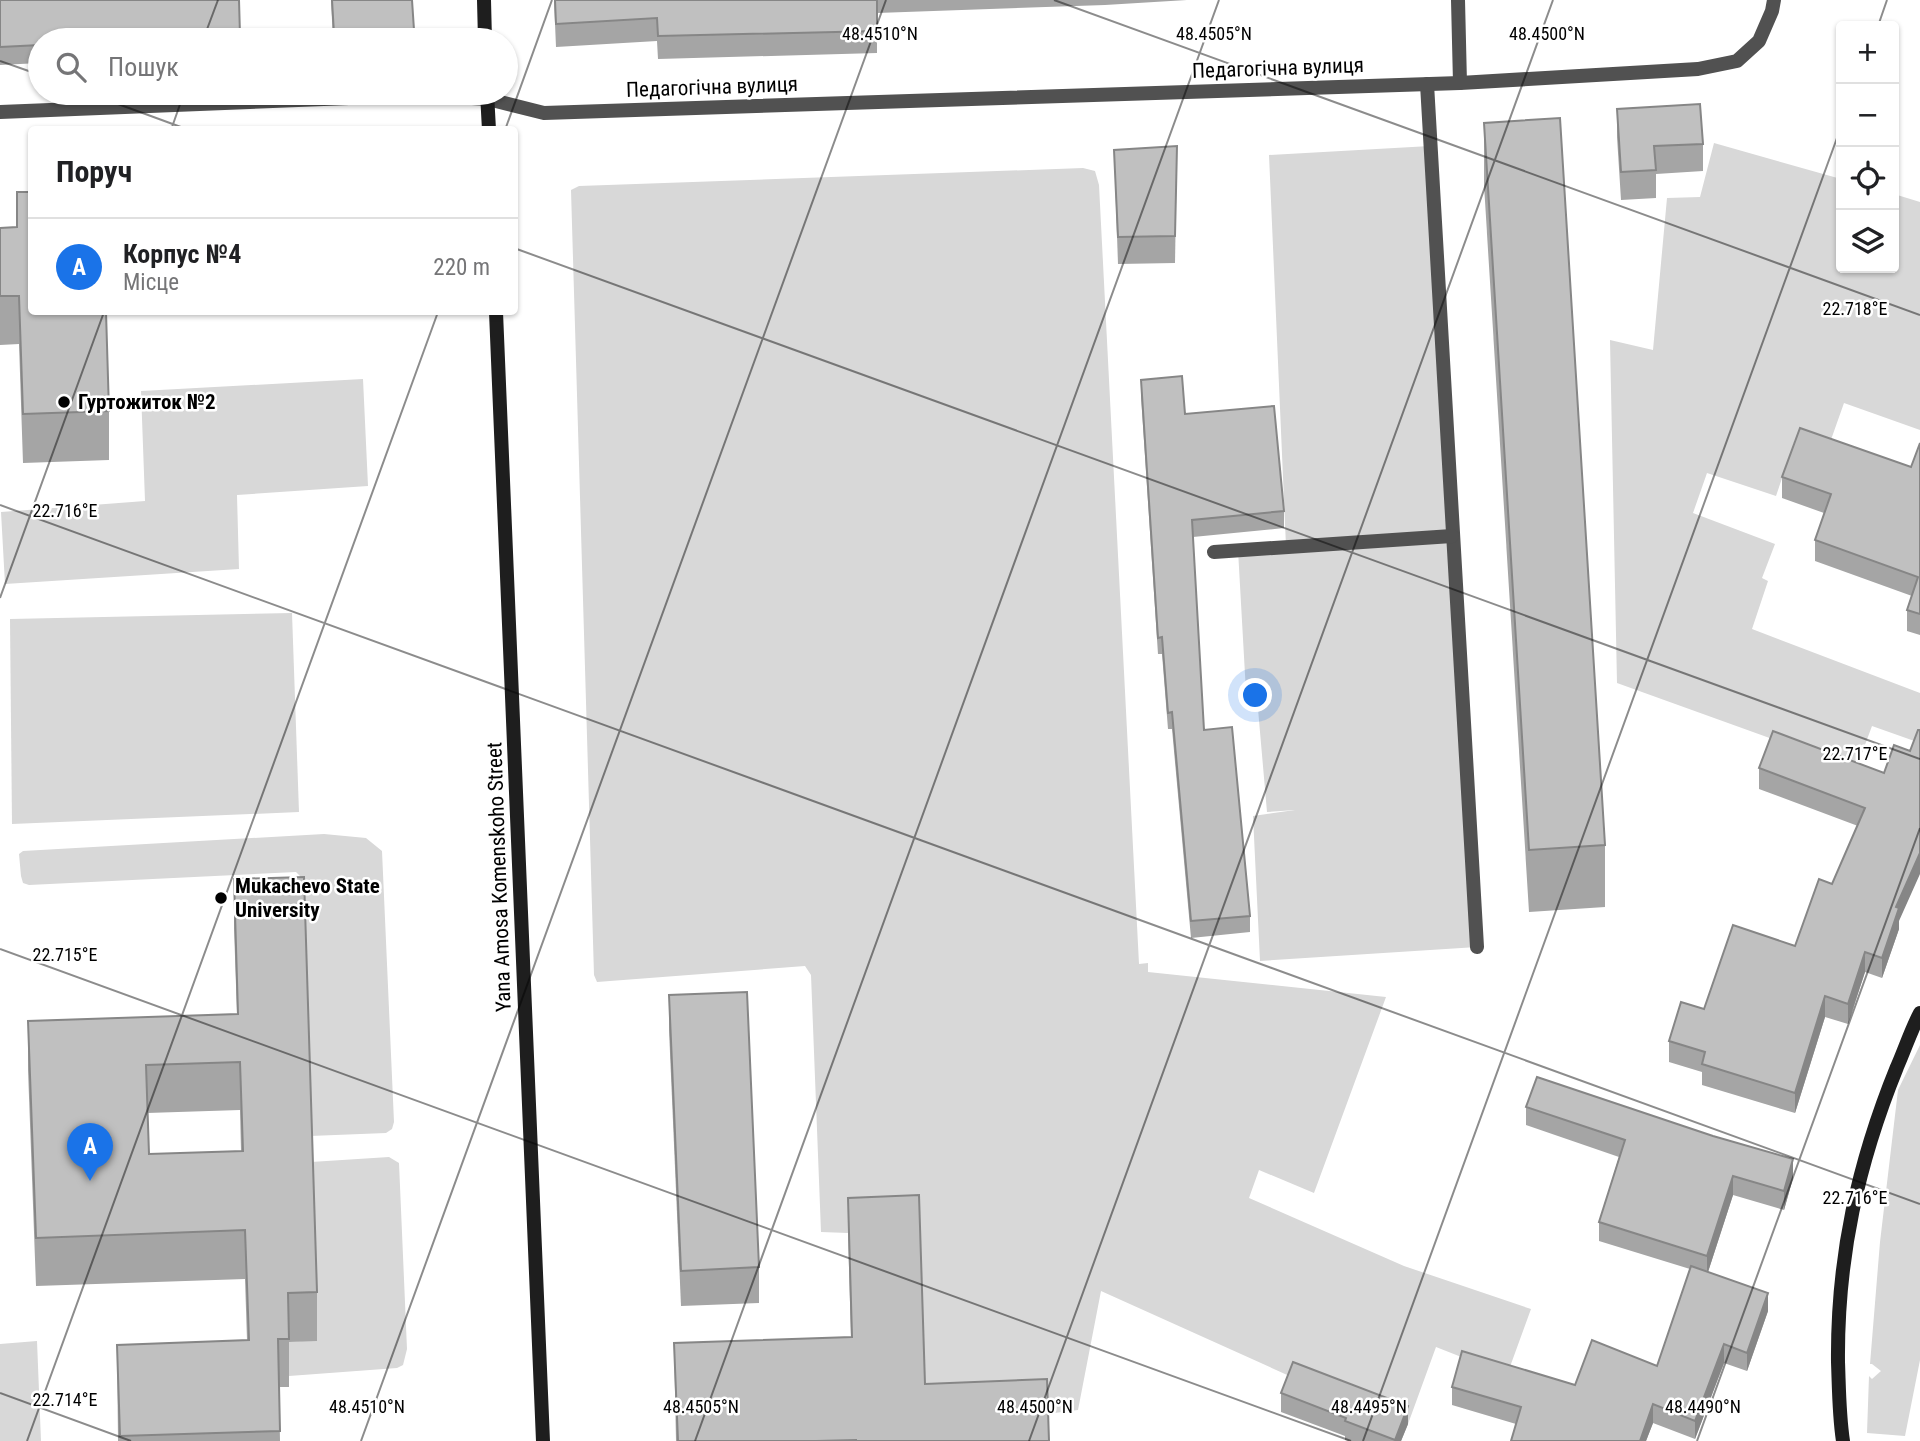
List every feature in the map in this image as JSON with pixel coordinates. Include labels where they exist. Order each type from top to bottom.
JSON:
[{"type":"street","points":[[484,0],[485,28]]},
{"type":"street","points":[[1458,0],[1460,83]]},
{"type":"street","name":"Педагогічна вулиця","points":[[517,105],[544,113],[1460,83],[1698,69],[1737,61],[1759,41],[1774,0]]},
{"type":"street","points":[[1427,84],[1477,947]]},
{"type":"street","name":"Педагогічна вулиця","points":[[0,112],[175,105]]},
{"type":"street","points":[[488,105],[489,126]]},
{"type":"street","name":"Yana Amosa Komenskoho Street","points":[[496,315],[543,1441]]},
{"type":"street","points":[[1214,552],[1452,536]]},
{"type":"street","points":[[1843,1441],[1839,1418],[1838,1346],[1841,1272],[1854,1195],[1876,1119],[1920,1013]]},
{"type":"shaded area","points":[[1714,143],[1836,178],[1836,273],[1899,273],[1899,196],[1920,202],[1920,430],[1844,403],[1827,451],[1795,440],[1776,496],[1707,473],[1693,513],[1775,544],[1762,578],[1768,581],[1752,629],[1920,693],[1920,743],[1872,726],[1856,769],[1617,683],[1610,340],[1653,350],[1667,198],[1700,197]]},
{"type":"shaded area","points":[[1430,146],[1477,947],[1260,961],[1253,816],[1295,810],[1267,812],[1258,709],[1247,710],[1238,550],[1286,546],[1269,155]]},
{"type":"shaded area","points":[[1083,168],[1095,171],[1099,185],[1139,964],[1148,963],[1148,972],[1386,997],[1314,1193],[1259,1170],[1249,1198],[1404,1266],[1531,1309],[1507,1375],[1436,1347],[1408,1424],[1345,1401],[1101,1291],[1078,1410],[1047,1414],[925,1419],[848,1233],[821,1232],[811,975],[805,966],[597,982],[594,975],[571,190],[579,186]]},
{"type":"shaded area","points":[[363,379],[368,486],[237,495],[239,569],[5,584],[1,512],[145,501],[141,391]]},
{"type":"shaded area","points":[[292,613],[299,812],[12,824],[10,619]]},
{"type":"shaded area","points":[[324,834],[366,838],[382,851],[394,1122],[392,1129],[386,1133],[310,1136],[302,883],[296,872],[29,885],[23,883],[21,876],[19,854],[23,851]]},
{"type":"shaded area","points":[[1920,1045],[1920,1360],[1905,1436],[1867,1433],[1869,1376],[1872,1379],[1881,1371],[1870,1364],[1880,1242],[1898,1090]]},
{"type":"shaded area","points":[[389,1157],[399,1163],[407,1349],[403,1365],[397,1368],[289,1376],[288,1342],[317,1340],[311,1162]]},
{"type":"shaded area","points":[[37,1341],[41,1441],[0,1441],[0,1344]]},
{"type":"building","points":[[0,0],[239,0],[240,28],[28,28],[28,46],[0,47]]},
{"type":"building","points":[[332,0],[412,0],[414,28],[334,28]]},
{"type":"building","points":[[555,0],[877,0],[877,31],[658,36],[657,18],[556,24]]},
{"type":"building","points":[[1700,104],[1703,144],[1654,146],[1656,170],[1621,172],[1617,109]]},
{"type":"building","points":[[1560,118],[1605,845],[1529,850],[1484,123]]},
{"type":"building","points":[[1177,146],[1175,236],[1118,237],[1114,150]]},
{"type":"building","name":"Гуртожиток №2","points":[[17,192],[28,192],[28,315],[106,315],[109,411],[23,414],[19,296],[0,296],[0,228],[17,227]]},
{"type":"building","points":[[1182,376],[1185,414],[1274,406],[1284,511],[1192,520],[1204,730],[1232,727],[1250,916],[1191,921],[1172,712],[1168,713],[1162,637],[1158,638],[1141,380]]},
{"type":"building","points":[[1800,428],[1911,467],[1920,443],[1920,614],[1907,610],[1918,577],[1815,540],[1831,494],[1782,477]]},
{"type":"building","points":[[1918,730],[1920,853],[1896,907],[1899,908],[1882,958],[1865,952],[1848,1004],[1825,996],[1795,1093],[1702,1064],[1705,1052],[1669,1041],[1681,1002],[1704,1009],[1733,925],[1795,946],[1819,879],[1832,884],[1865,808],[1759,768],[1773,731],[1884,773],[1894,745],[1910,751]]},
{"type":"building","points":[[304,877],[317,1292],[288,1293],[289,1339],[278,1339],[280,1431],[120,1436],[117,1345],[249,1340],[245,1230],[36,1238],[28,1021],[238,1014],[234,879]],"holes":[[[240,1062],[243,1151],[149,1154],[146,1065]]]},
{"type":"building","points":[[747,992],[759,1267],[681,1271],[669,995]]},
{"type":"building","points":[[1537,1077],[1713,1136],[1793,1159],[1784,1191],[1733,1176],[1707,1256],[1599,1222],[1625,1140],[1526,1107]]},
{"type":"building","points":[[919,1195],[925,1384],[1047,1379],[1049,1441],[678,1441],[674,1343],[852,1337],[848,1198]]},
{"type":"building","points":[[1691,1266],[1768,1293],[1747,1353],[1724,1344],[1695,1421],[1653,1404],[1640,1441],[1511,1441],[1521,1407],[1452,1387],[1462,1351],[1575,1385],[1592,1340],[1657,1366]]},
{"type":"building","points":[[1293,1362],[1408,1406],[1395,1440],[1281,1393]]},
{"type":"place","name":"Гуртожиток №2","points":[[64,402]]},
{"type":"place","name":"Mukachevo State University","points":[[221,898]]},
{"type":"place","name":"Корпус №4","points":[[90,1181]]}]
